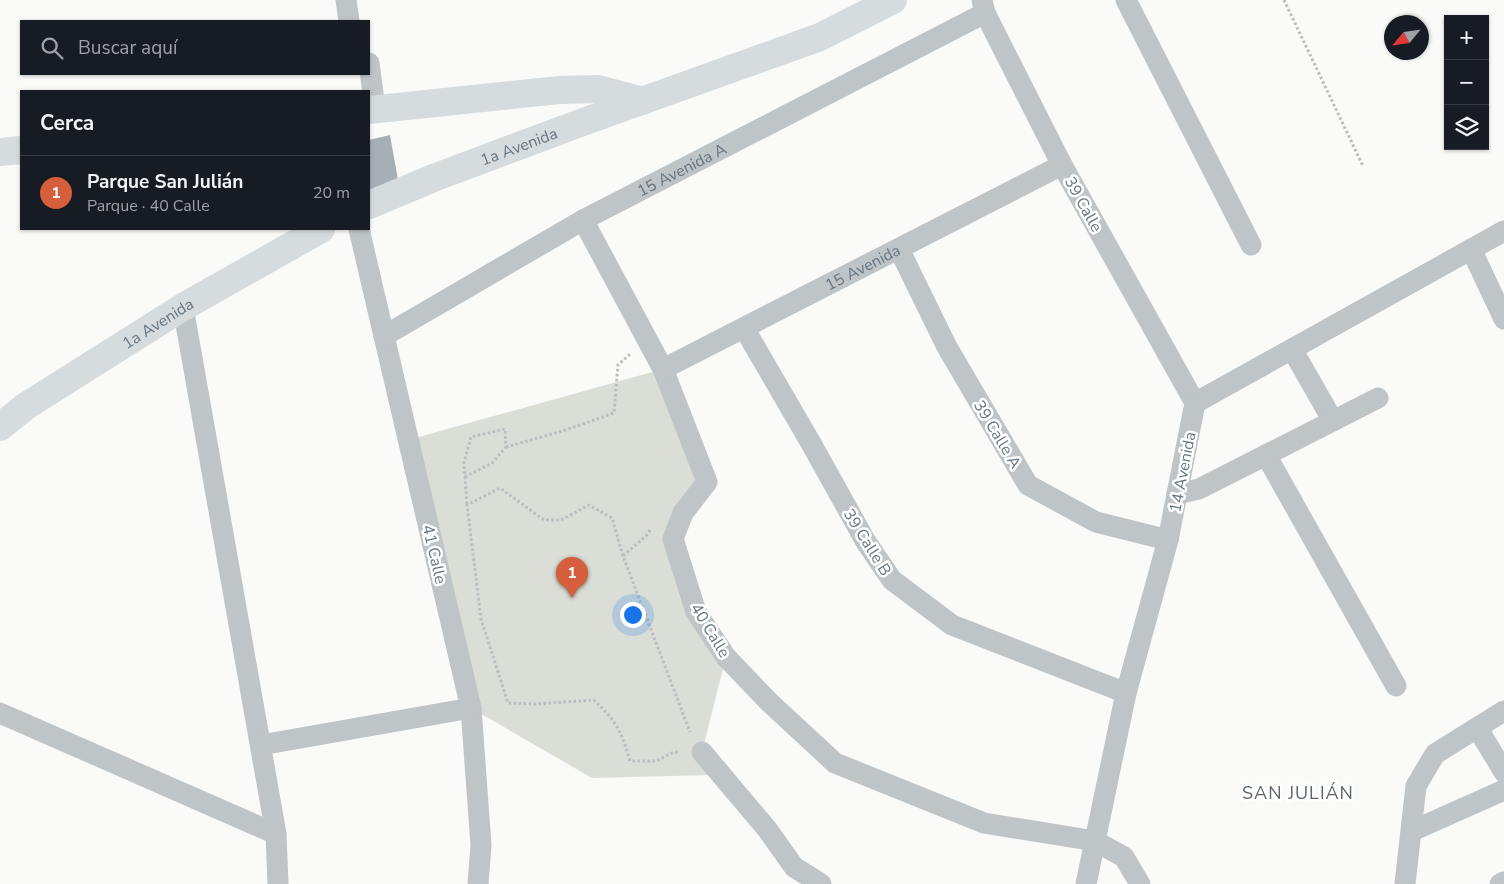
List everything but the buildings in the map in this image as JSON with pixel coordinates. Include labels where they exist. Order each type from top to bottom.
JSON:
[{"type":"main road","points":[[370,103],[598,89],[643,101],[820,37],[893,0]]},
{"type":"main road","name":"1a Avenida","points":[[370,205],[445,174],[643,101]]},
{"type":"main road","points":[[0,152],[20,150]]},
{"type":"main road","name":"1a Avenida","points":[[0,427],[26,406],[183,307],[319,230]]},
{"type":"street","points":[[346,0],[349,20]]},
{"type":"street","points":[[361,0],[363,20]]},
{"type":"street","points":[[1126,0],[1251,244]]},
{"type":"street","name":"39 Calle","points":[[983,6],[1062,165],[1195,403]]},
{"type":"street","name":"15 Avenida A","points":[[384,336],[583,220],[983,6]]},
{"type":"street","points":[[356,75],[362,90]]},
{"type":"street","points":[[368,75],[368,90]]},
{"type":"street","name":"15 Avenida","points":[[664,369],[1062,165]]},
{"type":"street","name":"40 Calle","points":[[583,220],[664,369],[708,482],[682,514],[673,539],[696,612],[726,657],[769,702],[834,764],[984,823],[1095,841]]},
{"type":"street","name":"41 Calle","points":[[358,230],[471,708],[481,845],[478,884]]},
{"type":"street","points":[[1195,403],[1504,231]]},
{"type":"street","name":"39 Calle A","points":[[899,249],[947,347],[1028,485],[1096,522],[1168,540]]},
{"type":"street","points":[[1471,249],[1504,319]]},
{"type":"street","points":[[183,307],[276,834],[278,884]]},
{"type":"street","name":"39 Calle B","points":[[744,328],[866,542],[892,580],[952,625],[1126,693]]},
{"type":"street","points":[[1292,349],[1332,421]]},
{"type":"street","points":[[1177,494],[1199,489],[1378,398]]},
{"type":"street","name":"14 Avenida","points":[[1086,884],[1126,693],[1168,540],[1195,403]]},
{"type":"street","points":[[1266,455],[1396,686]]},
{"type":"street","points":[[261,745],[471,708]]},
{"type":"street","points":[[1405,884],[1416,786],[1435,754],[1478,729],[1504,711]]},
{"type":"street","points":[[0,713],[276,834]]},
{"type":"street","points":[[1478,729],[1504,772]]},
{"type":"street","points":[[702,752],[767,829],[794,867],[822,884]]},
{"type":"street","points":[[1412,831],[1504,790]]},
{"type":"street","points":[[1095,841],[1124,857],[1140,884]]},
{"type":"street","points":[[1500,884],[1504,882]]},
{"type":"path","points":[[1284,0],[1363,166]]},
{"type":"path","points":[[465,477],[492,463],[506,447],[566,430],[614,413],[618,365],[646,337]]},
{"type":"path","points":[[506,447],[505,430],[471,437],[464,463],[467,506],[481,619],[508,703],[536,704],[594,700],[610,715],[624,737],[630,762],[656,761],[674,752],[702,752]]},
{"type":"path","points":[[467,506],[500,488],[544,520],[561,520],[588,505],[612,518],[623,556],[695,744],[702,752]]},
{"type":"path","points":[[623,556],[647,535],[651,527]]},
{"type":"shaded area","points":[[663,369],[707,482],[673,539],[726,657],[702,752],[711,775],[592,778],[471,708],[408,440]]},
{"type":"place","name":"Parque San Julián","points":[[572,598]]},
{"type":"district","name":"SAN JULIÁN","points":[[1298,793]]}]
